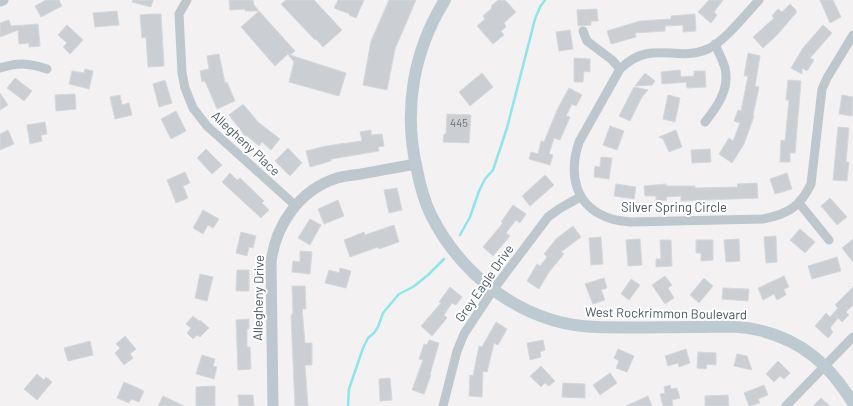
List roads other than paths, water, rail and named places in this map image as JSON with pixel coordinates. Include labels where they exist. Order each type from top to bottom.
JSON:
[{"type":"main road","name":"West Rockrimmon Boulevard","points":[[445,0],[436,13],[422,47],[413,84],[411,127],[416,164],[430,213],[448,245],[469,270],[493,290],[513,303],[544,318],[578,326],[612,328],[728,326],[746,327],[760,330],[795,344],[813,355],[826,366],[837,379],[853,403]]},
{"type":"street","name":"Allegheny Place","points":[[187,0],[179,14],[182,73],[185,88],[193,108],[207,126],[296,206]]},
{"type":"street","points":[[580,197],[576,187],[574,175],[575,152],[579,142],[620,69],[629,61],[640,55],[651,52],[692,52],[708,49],[724,38],[759,0]]},
{"type":"street","points":[[582,31],[587,41],[612,60],[620,69]]},
{"type":"street","name":"Silver Spring Circle","points":[[580,197],[587,205],[603,216],[613,220],[631,222],[763,219],[784,214],[799,203],[811,184],[822,89],[853,35]]},
{"type":"street","points":[[705,122],[719,103],[726,81],[725,68],[715,44]]},
{"type":"street","points":[[0,68],[19,63],[32,64],[47,69]]},
{"type":"street","name":"Allegheny Drive","points":[[273,406],[271,264],[273,249],[285,220],[309,193],[321,185],[337,178],[416,164]]},
{"type":"street","name":"Grey Eagle Drive","points":[[443,406],[460,342],[464,334],[493,290],[548,216],[580,197]]},
{"type":"street","points":[[799,203],[829,240]]},
{"type":"street","points":[[786,406],[853,337]]},
{"type":"waterway","points":[[460,235],[470,217],[485,179],[493,170],[507,128],[535,19],[545,0]]},
{"type":"waterway","points":[[348,406],[349,389],[363,348],[368,338],[378,327],[383,313],[399,294],[413,287],[444,259]]}]
